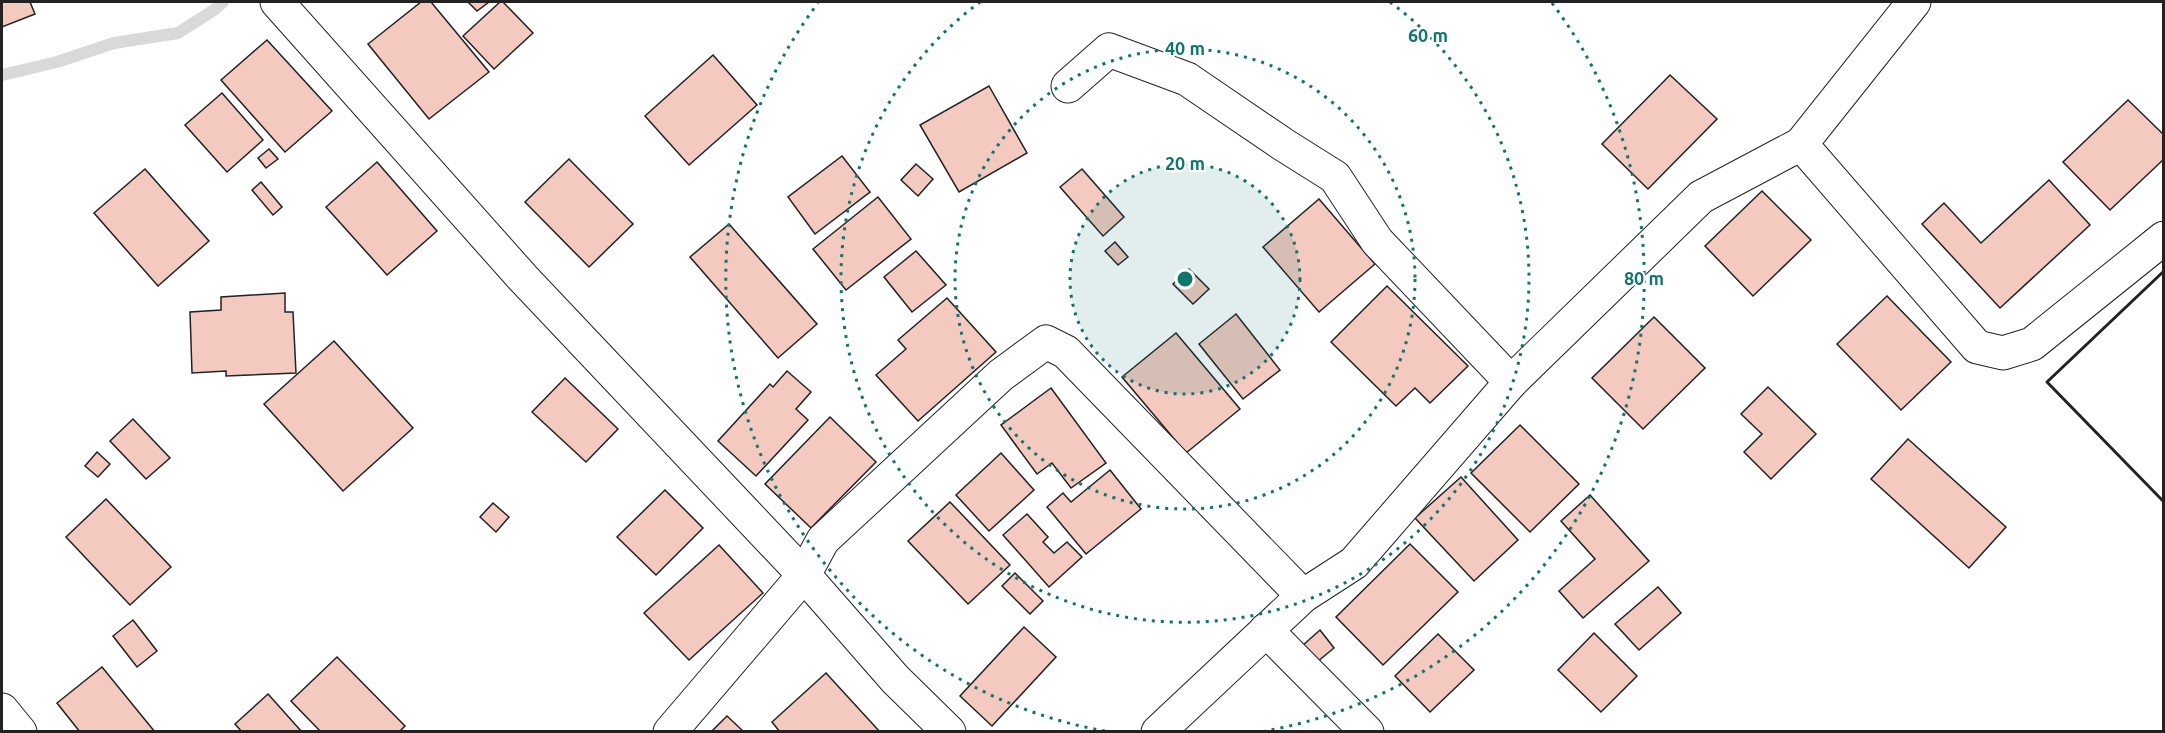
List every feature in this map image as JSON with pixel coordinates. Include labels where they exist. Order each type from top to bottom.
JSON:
[{"type":"street","points":[[277,2],[523,278],[804,575],[895,679],[949,732]]},
{"type":"street","points":[[1158,732],[1303,596],[1354,562],[1512,382],[1701,197],[1801,144],[1914,2]]},
{"type":"street","points":[[1068,86],[1109,50],[1187,79],[1284,146],[1335,177],[1377,241],[1512,382]]},
{"type":"street","points":[[1801,144],[1977,347],[2003,353],[2032,344],[2163,238]]},
{"type":"street","points":[[670,732],[804,575],[823,540],[1001,375],[1046,342],[1066,352],[1303,596]]},
{"type":"street","points":[[1266,630],[1367,732]]},
{"type":"street","points":[[2,710],[20,732]]},
{"type":"building","points":[[2,2],[30,2],[35,14],[2,27]]},
{"type":"building","points":[[421,2],[431,2],[489,72],[429,119],[368,44]]},
{"type":"building","points":[[468,2],[489,2],[477,11]]},
{"type":"building","points":[[500,2],[503,2],[533,33],[494,69],[463,36]]},
{"type":"building","points":[[267,40],[332,111],[285,152],[221,80]]},
{"type":"building","points":[[713,55],[757,105],[689,165],[645,116]]},
{"type":"building","points":[[1670,75],[1717,119],[1648,189],[1602,144]]},
{"type":"building","points":[[989,86],[1027,153],[959,192],[920,125]]},
{"type":"building","points":[[222,93],[263,140],[227,172],[185,125]]},
{"type":"building","points":[[2128,100],[2164,135],[2164,159],[2110,210],[2063,162]]},
{"type":"building","points":[[269,149],[278,159],[266,168],[258,158]]},
{"type":"building","points":[[842,156],[870,192],[815,234],[788,197]]},
{"type":"building","points":[[569,159],[633,224],[589,267],[525,202]]},
{"type":"building","points":[[377,162],[437,231],[387,275],[326,207]]},
{"type":"building","points":[[916,164],[933,179],[918,196],[901,180]]},
{"type":"building","points":[[145,169],[209,241],[158,286],[94,213]]},
{"type":"building","points":[[1082,169],[1124,217],[1103,236],[1060,187]]},
{"type":"building","points":[[2049,180],[2090,225],[2000,308],[1922,224],[1944,203],[1981,243]]},
{"type":"building","points":[[261,182],[282,207],[273,215],[252,190]]},
{"type":"building","points":[[1762,191],[1811,240],[1753,296],[1705,246]]},
{"type":"building","points":[[878,197],[911,239],[846,290],[813,249]]},
{"type":"building","points":[[1319,199],[1375,264],[1319,312],[1263,247]]},
{"type":"building","points":[[729,224],[817,324],[778,358],[690,257]]},
{"type":"building","points":[[1115,242],[1128,257],[1118,265],[1105,251]]},
{"type":"building","points":[[916,251],[946,285],[912,312],[884,277]]},
{"type":"building","points":[[1189,269],[1209,289],[1193,304],[1173,284]]},
{"type":"building","points":[[1387,286],[1468,366],[1430,403],[1415,388],[1396,406],[1331,342]]},
{"type":"building","points":[[285,293],[285,312],[293,312],[296,373],[226,376],[226,371],[192,373],[190,312],[221,310],[221,297]]},
{"type":"building","points":[[1887,296],[1951,362],[1901,410],[1837,344]]},
{"type":"building","points":[[947,298],[996,352],[918,421],[876,375],[906,349],[898,340]]},
{"type":"building","points":[[1236,314],[1280,370],[1243,399],[1199,344]]},
{"type":"building","points":[[1654,317],[1705,368],[1643,429],[1592,378]]},
{"type":"building","points":[[1176,333],[1240,409],[1186,453],[1122,377]]},
{"type":"building","points":[[334,341],[413,428],[343,491],[264,404]]},
{"type":"building","points":[[787,371],[811,392],[796,409],[808,420],[756,476],[718,441],[770,384],[773,387]]},
{"type":"building","points":[[565,378],[618,429],[586,462],[532,412]]},
{"type":"building","points":[[1768,387],[1816,434],[1771,479],[1744,452],[1762,434],[1741,414]]},
{"type":"building","points":[[1051,388],[1106,463],[1071,488],[1052,463],[1037,474],[1001,425]]},
{"type":"building","points":[[830,417],[876,462],[811,528],[765,484]]},
{"type":"building","points":[[133,419],[170,458],[146,479],[110,441]]},
{"type":"building","points":[[1520,425],[1579,484],[1530,532],[1471,473]]},
{"type":"building","points":[[1908,439],[2006,527],[1969,568],[1871,479]]},
{"type":"building","points":[[97,452],[110,464],[98,477],[85,466]]},
{"type":"building","points":[[1001,453],[1034,490],[989,531],[956,495]]},
{"type":"building","points":[[1110,470],[1141,509],[1086,554],[1047,507],[1063,493],[1071,502]]},
{"type":"building","points":[[1461,477],[1518,540],[1474,581],[1415,518]]},
{"type":"building","points":[[665,490],[703,528],[656,575],[617,537]]},
{"type":"building","points":[[1590,495],[1649,561],[1583,618],[1559,591],[1595,559],[1561,521]]},
{"type":"building","points":[[106,499],[171,567],[130,605],[66,537]]},
{"type":"building","points":[[950,502],[1010,565],[968,604],[908,541]]},
{"type":"building","points":[[493,503],[509,517],[496,532],[480,517]]},
{"type":"building","points":[[1027,514],[1048,537],[1043,542],[1054,553],[1067,542],[1082,557],[1049,587],[1003,535]]},
{"type":"building","points":[[1410,544],[1458,592],[1383,665],[1336,617]]},
{"type":"building","points":[[719,545],[763,593],[689,660],[644,613]]},
{"type":"building","points":[[1015,573],[1043,601],[1030,614],[1002,586]]},
{"type":"building","points":[[1658,587],[1681,613],[1639,650],[1615,624]]},
{"type":"building","points":[[133,620],[157,651],[137,667],[113,636]]},
{"type":"building","points":[[1024,627],[1056,657],[992,726],[960,696]]},
{"type":"building","points":[[1320,630],[1334,648],[1317,662],[1302,646]]},
{"type":"building","points":[[1594,633],[1637,676],[1601,712],[1558,670]]},
{"type":"building","points":[[1438,634],[1474,670],[1430,712],[1395,676]]},
{"type":"building","points":[[337,657],[405,726],[399,732],[321,732],[291,701]]},
{"type":"building","points":[[102,667],[155,732],[80,732],[57,703]]},
{"type":"building","points":[[826,673],[880,732],[780,732],[772,722]]},
{"type":"building","points":[[268,694],[302,732],[242,732],[235,724]]},
{"type":"building","points":[[727,716],[743,731],[711,732]]},
{"type":"waterway","points":[[2,75],[57,62],[114,43],[178,33],[223,2]]},
{"type":"wall","points":[[2164,271],[2047,382],[2164,502]]}]
